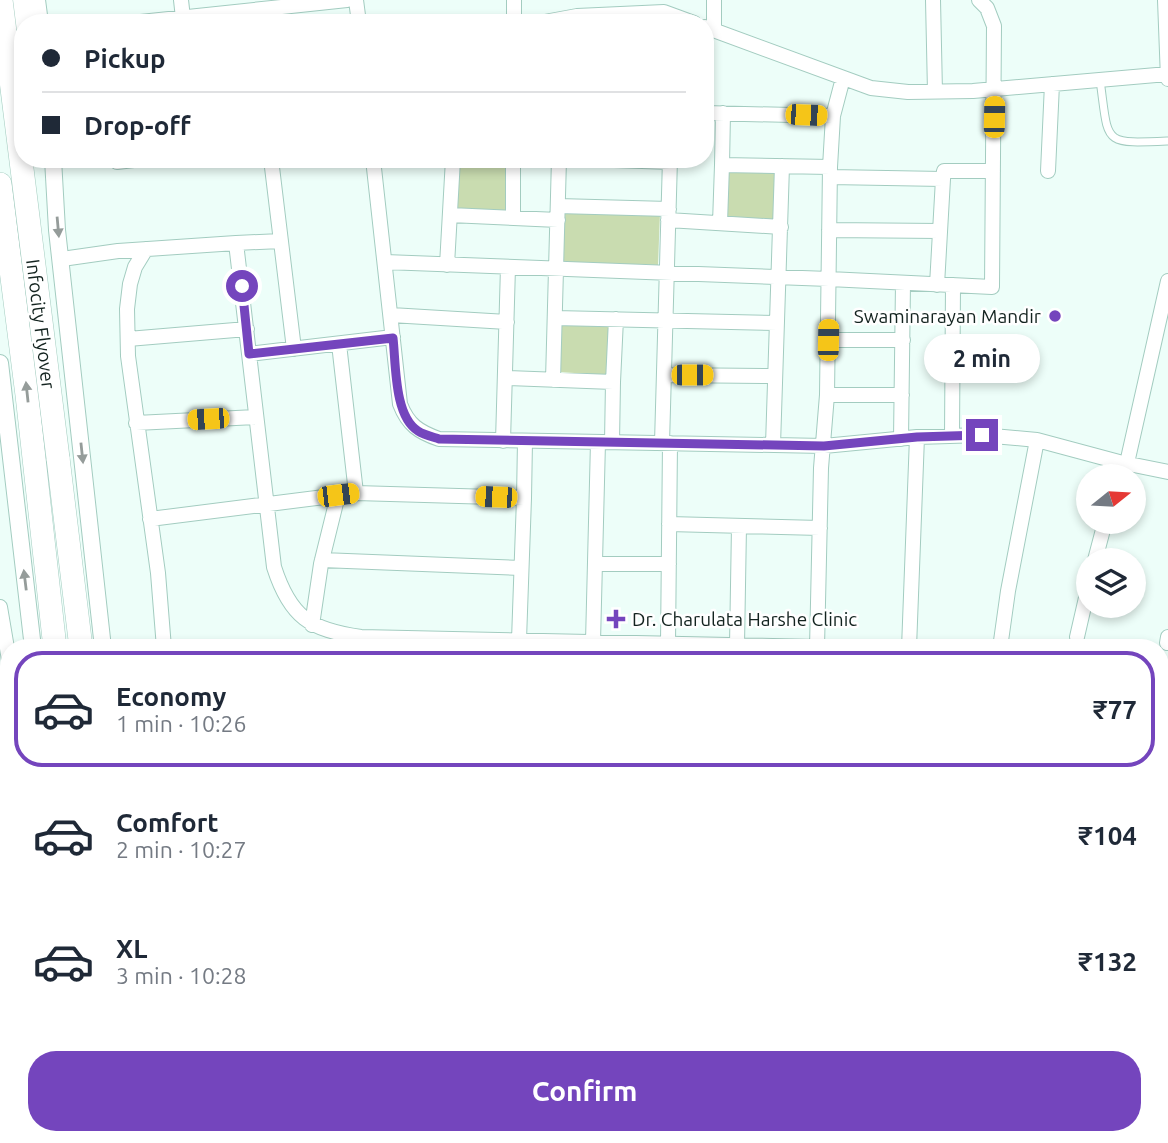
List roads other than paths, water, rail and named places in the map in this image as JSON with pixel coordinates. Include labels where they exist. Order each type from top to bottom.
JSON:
[{"type":"highway","name":"Infocity Flyover","points":[[1,0],[14,104]]},
{"type":"highway","name":"Infocity Flyover","points":[[22,168],[80,639]]},
{"type":"highway","name":"Infocity Flyover","points":[[0,184],[54,639]]},
{"type":"street","points":[[212,14],[293,3],[347,0]]},
{"type":"street","points":[[933,0],[935,92]]},
{"type":"street","points":[[385,262],[992,288],[995,26],[987,8],[979,0]]},
{"type":"street","points":[[714,30],[871,88],[908,92],[995,89],[1168,77],[1165,0]]},
{"type":"street","points":[[594,14],[664,6]]},
{"type":"street","points":[[817,639],[827,395],[830,172],[833,116],[844,78]]},
{"type":"street","points":[[1048,170],[1052,84]]},
{"type":"street","points":[[714,113],[833,116]]},
{"type":"street","points":[[720,223],[723,113]]},
{"type":"street","points":[[722,165],[782,166],[830,172],[943,179]]},
{"type":"street","points":[[773,445],[782,166]]},
{"type":"street","points":[[54,168],[57,230],[102,639]]},
{"type":"street","points":[[272,168],[293,349]]},
{"type":"street","points":[[374,168],[400,404],[405,417],[418,431],[439,439],[824,446],[917,437],[982,435],[1037,440],[1111,464]]},
{"type":"street","points":[[447,265],[453,168]]},
{"type":"street","points":[[513,168],[513,218]]},
{"type":"street","points":[[553,380],[559,168]]},
{"type":"street","points":[[668,639],[669,524],[664,375],[670,168]]},
{"type":"street","points":[[937,285],[944,171],[993,171]]},
{"type":"street","points":[[450,215],[513,218],[558,213],[668,215],[720,223],[780,227]]},
{"type":"street","points":[[829,230],[940,231]]},
{"type":"street","points":[[62,259],[146,249],[281,241]]},
{"type":"street","points":[[236,243],[274,567],[280,587],[312,625],[350,639]]},
{"type":"street","points":[[146,249],[135,267],[130,284],[128,339],[136,423],[158,573],[163,639]]},
{"type":"street","points":[[503,441],[509,267]]},
{"type":"street","points":[[1121,464],[1168,281]]},
{"type":"street","points":[[901,439],[902,283]]},
{"type":"street","points":[[952,436],[953,285]]},
{"type":"street","points":[[390,315],[507,322]]},
{"type":"street","points":[[555,318],[777,323]]},
{"type":"street","points":[[593,639],[595,564],[613,382],[616,320]]},
{"type":"street","points":[[128,339],[247,329]]},
{"type":"street","points":[[249,354],[393,338]]},
{"type":"street","points":[[828,340],[903,340]]},
{"type":"street","points":[[339,344],[356,493]]},
{"type":"street","points":[[0,363],[32,639]]},
{"type":"street","points":[[664,375],[775,376]]},
{"type":"street","points":[[505,378],[613,382]]},
{"type":"street","points":[[827,395],[902,395]]},
{"type":"street","points":[[136,423],[257,417]]},
{"type":"street","points":[[909,639],[917,437]]},
{"type":"street","points":[[1001,639],[1037,440]]},
{"type":"street","points":[[519,639],[525,441]]},
{"type":"street","points":[[1146,470],[1168,472]]},
{"type":"street","points":[[150,520],[356,493],[524,498]]},
{"type":"street","points":[[312,625],[322,561],[338,495]]},
{"type":"street","points":[[669,524],[820,528]]},
{"type":"street","points":[[737,639],[739,526]]},
{"type":"street","points":[[322,561],[521,568]]},
{"type":"street","points":[[595,564],[669,564]]},
{"type":"street","points":[[0,607],[5,639]]},
{"type":"street","points":[[1077,637],[1081,618]]},
{"type":"street","points":[[328,632],[331,639]]},
{"type":"lane","points":[[1100,80],[1109,134],[1125,143],[1168,141]]},
{"type":"place","name":"Swaminarayan Mandir","points":[[1055,316]]},
{"type":"place","name":"Dr. Charulata Harshe Clinic","points":[[616,619]]}]
